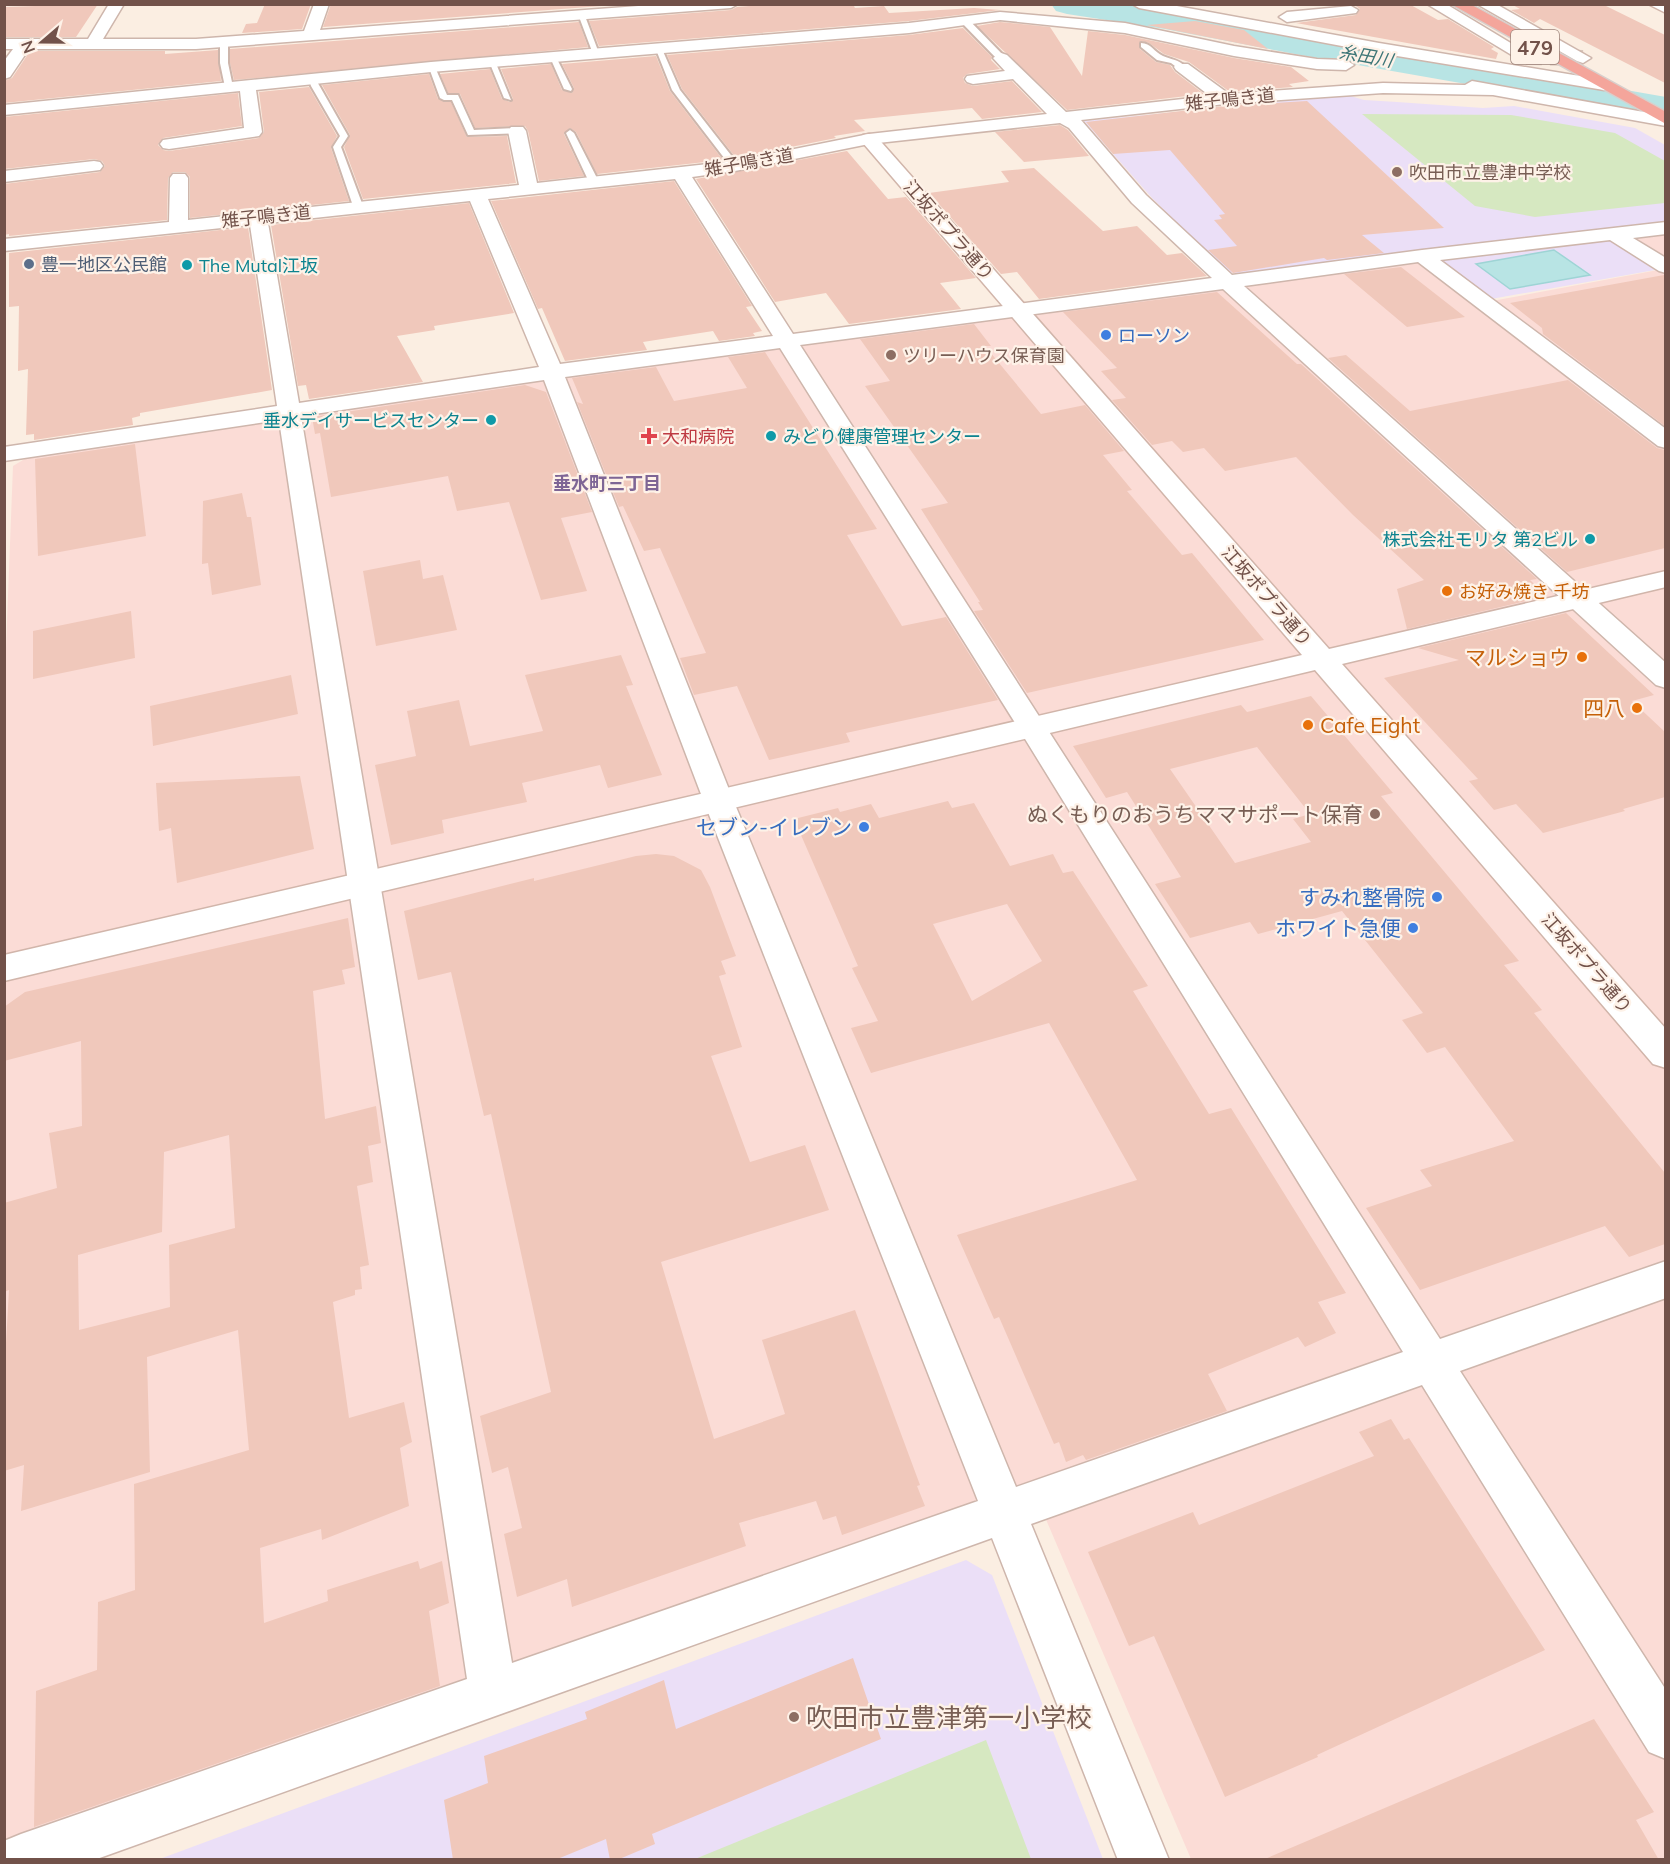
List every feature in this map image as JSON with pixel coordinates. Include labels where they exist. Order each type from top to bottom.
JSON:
[{"type":"highway","name":"479","points":[[1458,4],[1664,119]]},
{"type":"street","points":[[94,42],[117,4]]},
{"type":"street","points":[[310,37],[322,4]]},
{"type":"street","points":[[4,44],[94,42],[120,45],[224,42],[310,37],[544,12],[581,16],[608,9],[731,4]]},
{"type":"street","points":[[4,111],[491,61],[909,28],[959,14],[1125,28],[1246,53],[1317,64],[1352,66],[1114,20],[988,4]]},
{"type":"street","points":[[1434,4],[1526,57]]},
{"type":"street","points":[[1486,6],[1506,4]]},
{"type":"street","points":[[1655,4],[1665,9]]},
{"type":"street","points":[[1140,5],[1607,87]]},
{"type":"street","points":[[1486,6],[1583,58]]},
{"type":"street","points":[[1271,9],[1323,33],[1379,48]]},
{"type":"street","points":[[1287,17],[1351,10]]},
{"type":"street","points":[[831,16],[839,33]]},
{"type":"street","points":[[1125,28],[1144,45]]},
{"type":"street","points":[[4,74],[24,44]]},
{"type":"street","points":[[1001,58],[1057,114],[1075,124],[1139,199],[1665,679]]},
{"type":"street","points":[[1182,67],[1225,99]]},
{"type":"street","points":[[1391,72],[1664,119]]},
{"type":"street","points":[[987,94],[969,75],[1017,74]]},
{"type":"street","points":[[169,144],[253,132],[247,86]]},
{"type":"street","name":"雉子鳴き道","points":[[4,245],[680,173],[735,166],[869,139],[1225,99],[1373,88],[1493,90]]},
{"type":"street","points":[[517,131],[529,189]]},
{"type":"street","name":"江坂ポプラ通り","points":[[869,139],[1665,1054]]},
{"type":"street","points":[[4,177],[94,166]]},
{"type":"street","points":[[680,173],[1032,727],[1665,1735]]},
{"type":"street","points":[[178,226],[179,178]]},
{"type":"street","points":[[477,195],[552,372],[719,802],[1144,1860]]},
{"type":"street","points":[[258,217],[493,1692]]},
{"type":"street","points":[[4,454],[289,410],[787,340],[1422,256],[1665,228]]},
{"type":"street","points":[[1614,234],[1665,267]]},
{"type":"street","points":[[1422,256],[1665,441]]},
{"type":"street","points":[[4,968],[1665,579]]},
{"type":"street","points":[[21,1860],[1665,1279]]},
{"type":"lane","points":[[959,14],[1001,58]]},
{"type":"lane","points":[[581,16],[597,54]]},
{"type":"lane","points":[[224,42],[224,63],[229,87]]},
{"type":"lane","points":[[1144,45],[1160,58],[1174,61],[1182,67]]},
{"type":"lane","points":[[658,49],[676,90],[731,161]]},
{"type":"lane","points":[[552,57],[568,89]]},
{"type":"lane","points":[[491,61],[508,98]]},
{"type":"lane","points":[[431,67],[444,98],[455,97],[471,133],[517,131]]},
{"type":"lane","points":[[312,78],[321,99],[335,115],[344,136],[337,147],[357,206]]},
{"type":"lane","points":[[570,133],[594,182]]},
{"type":"shaded area","name":"吹田市立豊津中学校","points":[[1347,95],[1364,100],[1483,108],[1514,106],[1635,128],[1665,145],[1665,222],[1423,249],[1242,274],[1228,272],[1152,198],[1084,121]]},
{"type":"shaded area","points":[[1665,231],[1665,1859],[1191,1859],[1030,1482],[5,1844],[4,700],[13,466],[28,457],[315,411],[1433,259],[1492,301],[1658,270],[1609,238]]},
{"type":"shaded area","name":"吹田市立豊津中学校","points":[[1599,239],[1614,242],[1655,270],[1491,299],[1442,264],[1445,257]]},
{"type":"shaded area","name":"吹田市立豊津第一小学校","points":[[966,1560],[992,1575],[1103,1859],[157,1860]]},
{"type":"green space","points":[[1362,114],[1511,115],[1615,133],[1665,161],[1665,203],[1535,217],[1475,206]]},
{"type":"green space","points":[[986,1740],[1031,1859],[695,1859]]},
{"type":"water","points":[[1554,250],[1590,275],[1510,289],[1476,264]]},
{"type":"building","points":[[98,4],[76,37],[4,37],[4,7]]},
{"type":"building","points":[[265,4],[311,4],[302,29],[242,33],[246,24],[257,23]]},
{"type":"building","points":[[331,4],[628,4],[323,27]]},
{"type":"building","points":[[772,4],[853,4],[855,8],[884,6],[889,13],[974,8],[1000,10],[909,21],[599,46],[589,21],[731,10],[737,7]]},
{"type":"building","points":[[1353,4],[1409,4],[1438,20],[1448,19],[1494,47],[1491,49],[1498,53],[1496,59],[1296,23],[1356,15],[1360,9]]},
{"type":"building","points":[[1511,4],[1602,4],[1665,35],[1665,83],[1540,19],[1534,23],[1511,10],[1520,9]]},
{"type":"building","points":[[1195,21],[1244,30],[1268,49],[1147,25]]},
{"type":"building","points":[[579,22],[588,47],[234,80],[230,63],[230,49]]},
{"type":"building","points":[[1000,22],[1050,27],[1082,76],[1088,31],[1125,35],[1234,58],[1291,67],[1309,81],[1289,84],[1293,87],[1230,92],[1189,62],[1164,54],[1149,43],[1141,41],[1140,49],[1156,62],[1170,65],[1175,72],[1204,94],[1067,110],[977,26]]},
{"type":"building","points":[[963,28],[992,57],[991,60],[1000,69],[967,74],[963,78],[965,83],[973,86],[1012,81],[1042,112],[982,119],[972,108],[854,120],[865,131],[736,158],[682,89],[667,55],[909,35]]},
{"type":"building","points":[[218,50],[221,81],[4,103],[4,81],[12,78],[30,51],[165,51],[165,54]]},
{"type":"building","points":[[656,56],[670,91],[723,160],[597,174],[576,132],[570,128],[564,134],[584,176],[539,181],[525,126],[475,128],[460,94],[448,93],[440,74],[490,69],[502,99],[510,102],[513,99],[501,69],[551,64],[562,90],[572,93],[574,88],[562,64]]},
{"type":"building","points":[[429,74],[438,99],[451,102],[467,137],[507,136],[516,183],[363,199],[344,147],[350,135],[322,85]]},
{"type":"building","points":[[309,87],[337,136],[331,148],[349,201],[190,218],[190,177],[185,172],[173,172],[168,178],[167,220],[4,235],[4,184],[100,172],[105,166],[102,161],[94,159],[4,169],[4,117],[238,93],[242,126],[163,138],[158,145],[163,150],[169,151],[259,138],[264,132],[259,92]]},
{"type":"building","points":[[1307,101],[1444,228],[1362,235],[1384,253],[1327,260],[1324,258],[1233,273],[1208,250],[1237,246],[1214,220],[1222,219],[1219,215],[1225,214],[1170,150],[1113,154],[1086,122],[1225,106]]},
{"type":"building","points":[[1060,125],[1068,130],[1089,156],[1024,162],[995,132]]},
{"type":"building","points":[[847,151],[888,199],[906,197],[976,278],[940,283],[961,309],[849,324],[826,293],[775,302],[696,179]]},
{"type":"building","points":[[1034,168],[1103,231],[1137,226],[1167,255],[1182,253],[1207,276],[1039,299],[1017,272],[1001,274],[929,193],[1009,182],[1001,171]]},
{"type":"building","points":[[674,181],[752,306],[746,307],[762,331],[753,333],[755,336],[719,341],[713,331],[643,342],[647,350],[565,361],[542,308],[538,309],[491,201]]},
{"type":"building","points":[[469,203],[514,313],[434,326],[435,330],[397,336],[423,382],[309,399],[306,385],[298,386],[271,225]]},
{"type":"building","points":[[248,227],[272,390],[140,413],[140,416],[132,418],[133,425],[34,440],[34,434],[26,435],[28,369],[18,371],[19,306],[9,307],[9,253]]},
{"type":"building","points":[[1401,267],[1465,317],[1407,327],[1344,274]]},
{"type":"building","points":[[1665,275],[1665,426],[1543,334],[1542,328],[1510,303]]},
{"type":"building","points":[[1217,292],[1297,364],[1301,364],[1537,579],[1530,580],[1547,596],[1407,629],[1397,589],[1424,580],[1353,515],[1296,457],[1225,471],[1204,448],[1183,452],[1172,441],[1152,445],[1112,400],[1126,398],[1101,371],[1117,368],[1063,312]]},
{"type":"building","points":[[974,324],[991,346],[985,346],[1041,414],[1085,405],[1124,451],[1103,455],[1132,490],[1127,491],[1182,555],[1192,553],[1264,640],[1027,693],[974,611],[983,610],[978,602],[980,602],[921,509],[948,503],[865,386],[890,381],[860,339]]},
{"type":"building","points":[[765,352],[877,529],[847,535],[902,626],[946,617],[998,700],[846,733],[850,742],[769,760],[737,686],[694,695],[680,658],[706,653],[660,548],[644,551],[623,506],[619,507],[577,402],[583,404],[572,378],[656,367],[674,401],[747,388],[728,357]]},
{"type":"building","points":[[1346,355],[1410,411],[1568,380],[1657,448],[1665,450],[1665,548],[1567,572],[1328,358]]},
{"type":"building","points":[[525,385],[546,392],[592,512],[561,518],[587,591],[541,600],[509,502],[457,511],[448,476],[331,497],[320,433],[315,434],[312,417]]},
{"type":"building","points":[[135,444],[146,536],[38,556],[35,459]]},
{"type":"building","points":[[242,493],[247,517],[251,517],[261,585],[212,595],[208,563],[202,564],[203,501]]},
{"type":"building","points":[[420,560],[423,579],[443,575],[457,630],[376,646],[363,571]]},
{"type":"building","points":[[131,611],[135,658],[33,679],[33,631]]},
{"type":"building","points":[[1566,613],[1654,695],[1632,701],[1665,732],[1665,797],[1623,809],[1625,811],[1543,833],[1516,804],[1494,810],[1469,781],[1478,779],[1384,678],[1459,660],[1418,648]]},
{"type":"building","points":[[621,655],[633,685],[626,686],[662,775],[608,788],[600,765],[522,783],[527,802],[442,820],[444,833],[391,845],[375,765],[416,756],[407,711],[459,700],[470,746],[543,731],[525,675]]},
{"type":"building","points":[[291,675],[298,714],[153,746],[150,706]]},
{"type":"building","points":[[1311,696],[1393,793],[1381,796],[1519,961],[1504,965],[1542,1010],[1534,1013],[1665,1173],[1665,1244],[1629,1257],[1605,1226],[1420,1290],[1366,1208],[1432,1186],[1420,1170],[1514,1141],[1445,1047],[1427,1053],[1402,1020],[1423,1013],[1342,911],[1258,934],[1250,922],[1190,938],[1155,884],[1181,877],[1127,792],[1106,798],[1073,746],[1241,705],[1247,712]],"holes":[[[1257,747],[1310,814],[1293,819],[1311,842],[1235,863],[1170,769]]]},
{"type":"building","points":[[300,776],[314,849],[177,883],[171,828],[159,831],[156,783]]},
{"type":"building","points":[[948,801],[952,808],[974,803],[1010,866],[1053,854],[1063,873],[1073,871],[1148,986],[1133,991],[1209,1114],[1231,1108],[1346,1293],[1318,1302],[1336,1333],[1305,1347],[1298,1337],[1208,1374],[1227,1411],[1086,1460],[1083,1455],[1066,1462],[1059,1442],[1054,1444],[999,1317],[994,1319],[957,1235],[1137,1180],[1049,1023],[871,1073],[851,1028],[878,1021],[852,968],[858,966],[794,819],[838,808],[840,812],[871,804],[879,818]],"holes":[[[1007,904],[1042,961],[972,1001],[933,924]]]},
{"type":"building","points":[[656,854],[674,856],[701,870],[710,887],[736,956],[721,961],[726,974],[719,976],[742,1047],[711,1056],[750,1162],[805,1145],[829,1210],[661,1262],[714,1439],[785,1414],[762,1340],[855,1310],[920,1485],[917,1486],[925,1506],[842,1535],[836,1516],[823,1520],[816,1501],[739,1523],[746,1546],[572,1607],[567,1579],[517,1597],[504,1534],[522,1528],[508,1467],[492,1473],[480,1416],[551,1392],[491,1114],[484,1116],[451,972],[418,980],[404,911],[534,878],[534,881],[636,856]]},
{"type":"building","points":[[348,918],[355,967],[342,970],[345,984],[313,991],[325,1119],[376,1106],[381,1143],[368,1146],[373,1182],[357,1186],[369,1265],[360,1267],[362,1289],[355,1290],[355,1295],[333,1302],[349,1418],[404,1402],[412,1442],[400,1448],[409,1506],[322,1540],[321,1529],[260,1548],[264,1623],[328,1601],[327,1590],[418,1561],[420,1569],[442,1561],[449,1603],[429,1611],[440,1686],[34,1827],[36,1691],[97,1670],[98,1602],[135,1590],[134,1484],[249,1450],[238,1330],[147,1357],[150,1472],[21,1511],[24,1465],[4,1471],[4,1378],[9,1290],[4,1292],[4,1203],[57,1188],[49,1133],[82,1126],[81,1041],[4,1061],[4,1007],[25,992]],"holes":[[[229,1135],[235,1228],[169,1245],[170,1307],[79,1330],[78,1255],[162,1232],[164,1152]]]},
{"type":"building","points":[[1391,1419],[1404,1440],[1409,1438],[1545,1650],[1317,1755],[1318,1757],[1225,1797],[1154,1636],[1129,1646],[1088,1552],[1193,1512],[1199,1525],[1374,1456],[1359,1432]]},
{"type":"building","points":[[853,1658],[881,1739],[652,1834],[655,1844],[617,1860],[610,1860],[606,1839],[555,1860],[453,1860],[444,1800],[488,1783],[484,1756],[587,1719],[585,1712],[664,1680],[676,1729]]},
{"type":"building","points":[[1594,1719],[1654,1812],[1636,1820],[1659,1860],[1265,1859]]},
{"type":"waterway","name":"糸田川","points":[[1067,4],[1165,19],[1295,44],[1666,108]]},
{"type":"tunnel","points":[[1526,57],[1583,58]]},
{"type":"place","name":"吹田市立豊津中学校","points":[[1397,172]]},
{"type":"place","name":"豊一地区公民館","points":[[29,264]]},
{"type":"place","name":"The Mutal江坂","points":[[187,265]]},
{"type":"place","name":"ローソン","points":[[1106,335]]},
{"type":"place","name":"ツリーハウス保育園","points":[[891,355]]},
{"type":"place","name":"垂水デイサービスセンター","points":[[491,420]]},
{"type":"place","name":"大和病院","points":[[649,436]]},
{"type":"place","name":"みどり健康管理センター","points":[[771,436]]},
{"type":"place","name":"株式会社モリタ 第2ビル","points":[[1590,539]]},
{"type":"place","name":"お好み焼き 千坊","points":[[1447,591]]},
{"type":"place","name":"マルショウ","points":[[1582,657]]},
{"type":"place","name":"四八","points":[[1637,708]]},
{"type":"place","name":"Cafe Eight","points":[[1308,725]]},
{"type":"place","name":"ぬくもりのおうちママサポート保育","points":[[1375,814]]},
{"type":"place","name":"セブン-イレブン","points":[[864,827]]},
{"type":"place","name":"すみれ整骨院","points":[[1437,897]]},
{"type":"place","name":"ホワイト急便","points":[[1413,928]]},
{"type":"place","name":"吹田市立豊津第一小学校","points":[[794,1717]]},
{"type":"district","name":"垂水町三丁目","points":[[607,483]]}]
